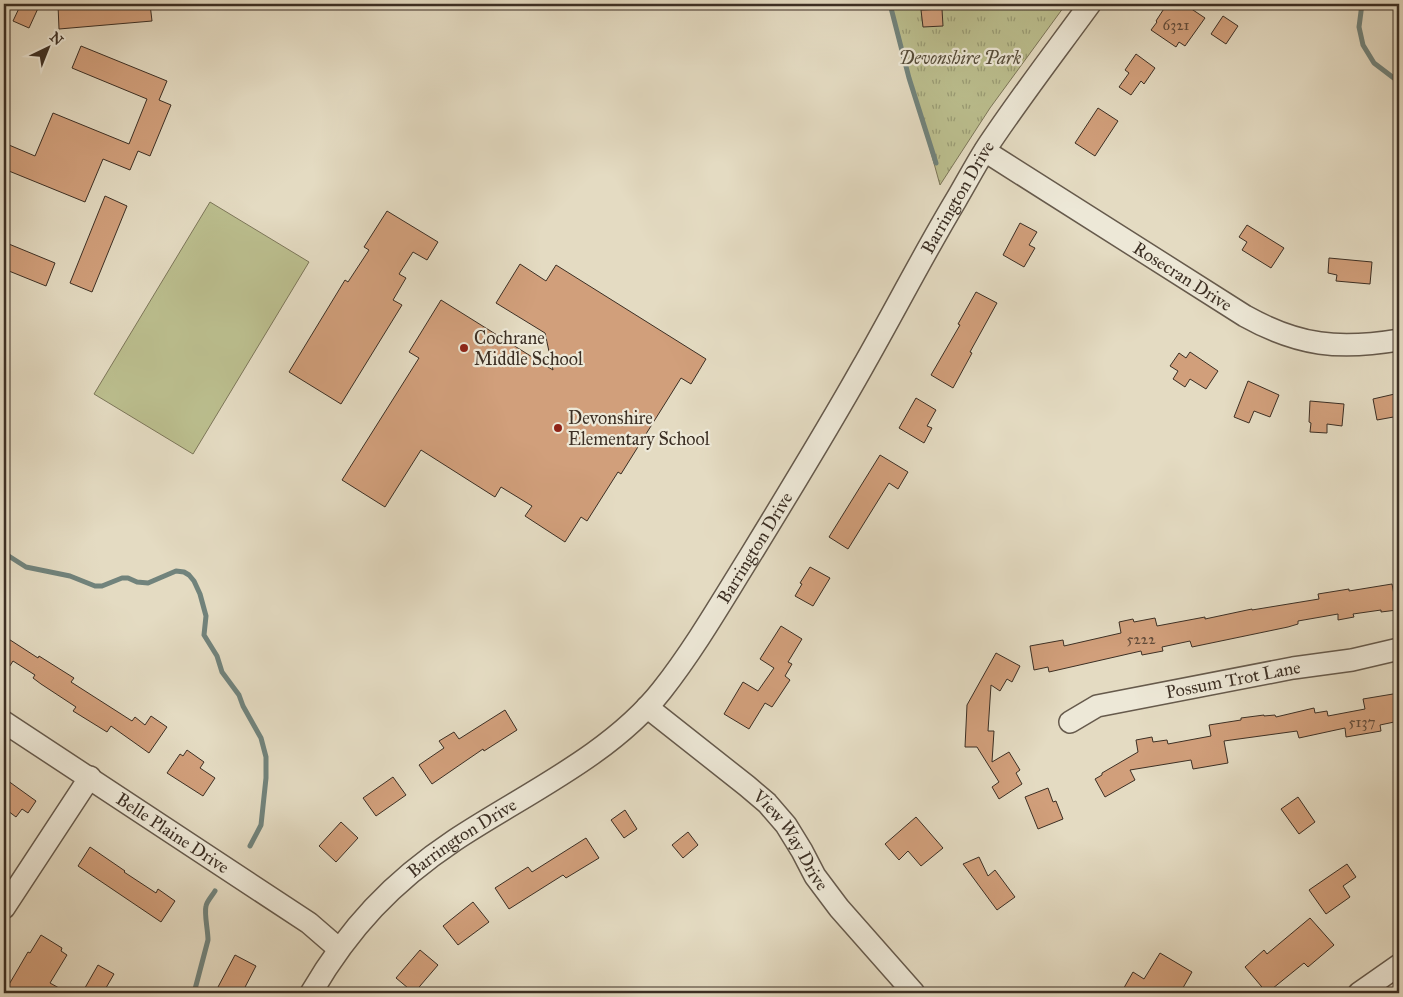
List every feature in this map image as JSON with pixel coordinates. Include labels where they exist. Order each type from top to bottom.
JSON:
[{"type":"street","name":"Barrington Drive","points":[[311,993],[327,966],[366,915],[412,871],[455,840],[563,774],[606,743],[647,708],[660,693],[702,632],[806,466],[985,151],[1090,4]]},
{"type":"street","name":"Rosecran Drive","points":[[985,151],[1263,326],[1283,334],[1327,345],[1350,346],[1399,340]]},
{"type":"street","name":"Possum Trot Lane","points":[[1070,722],[1097,706],[1293,668],[1352,660],[1399,650]]},
{"type":"street","name":"View Way Drive","points":[[647,708],[767,803],[786,825],[815,876],[840,908],[914,993]]},
{"type":"street","name":"Belle Plaine Drive","points":[[4,722],[309,923],[339,949]]},
{"type":"street","points":[[4,908],[90,778]]},
{"type":"street","points":[[1359,993],[1399,965]]},
{"type":"green space","name":"Devonshire Park","points":[[890,4],[1066,4],[990,108],[940,185]]},
{"type":"green space","points":[[210,202],[309,262],[193,454],[94,394]]},
{"type":"building","points":[[21,4],[40,4],[29,28],[13,21]]},
{"type":"building","points":[[150,4],[152,21],[59,29],[58,5]]},
{"type":"building","points":[[1167,4],[1184,4],[1205,18],[1185,46],[1179,42],[1176,47],[1151,30]]},
{"type":"building","points":[[942,9],[943,26],[923,27],[921,10]]},
{"type":"building","points":[[1223,16],[1238,26],[1226,44],[1211,34]]},
{"type":"building","points":[[81,46],[167,81],[159,100],[171,105],[150,156],[138,151],[130,170],[103,159],[85,202],[4,169],[4,159],[9,145],[35,156],[53,113],[129,144],[147,99],[72,68]]},
{"type":"building","points":[[1136,54],[1155,68],[1144,84],[1141,81],[1131,95],[1119,87],[1129,73],[1125,70]]},
{"type":"building","points":[[1098,108],[1118,121],[1095,156],[1075,143]]},
{"type":"building","points":[[105,196],[127,206],[92,292],[70,283]]},
{"type":"building","points":[[387,211],[438,242],[427,260],[413,252],[399,274],[406,278],[393,300],[402,305],[341,404],[289,372],[345,280],[348,282],[369,250],[364,247]]},
{"type":"building","points":[[1020,223],[1037,232],[1029,245],[1035,248],[1024,267],[1003,255]]},
{"type":"building","points":[[1247,225],[1284,248],[1271,268],[1242,250],[1247,242],[1239,237]]},
{"type":"building","points":[[4,242],[55,263],[46,286],[4,269]]},
{"type":"building","points":[[1329,258],[1372,262],[1370,284],[1336,281],[1337,275],[1328,273]]},
{"type":"building","name":"Devonshire Elementary School","points":[[520,264],[546,281],[556,265],[706,359],[691,384],[681,378],[621,474],[618,472],[587,521],[581,517],[565,542],[525,516],[532,506],[501,487],[495,497],[421,450],[385,507],[342,480],[419,358],[409,352],[441,300],[553,370],[545,333],[496,303]]},
{"type":"building","points":[[976,292],[997,303],[953,388],[931,375],[960,325],[958,324]]},
{"type":"building","points":[[1190,352],[1218,371],[1206,389],[1190,379],[1185,387],[1173,379],[1178,371],[1170,366],[1179,353],[1186,358]]},
{"type":"building","points":[[1248,381],[1279,395],[1270,417],[1254,411],[1249,423],[1234,417]]},
{"type":"building","points":[[1399,393],[1399,416],[1377,420],[1373,399]]},
{"type":"building","points":[[916,398],[936,410],[927,426],[932,428],[924,443],[899,428]]},
{"type":"building","points":[[1310,401],[1344,404],[1342,426],[1327,424],[1327,433],[1310,432]]},
{"type":"building","points":[[880,455],[908,472],[898,489],[889,483],[848,549],[829,537]]},
{"type":"building","points":[[810,567],[830,578],[813,606],[795,596],[802,584],[800,583]]},
{"type":"building","points":[[1392,584],[1397,610],[1353,614],[1354,617],[1338,620],[1338,614],[1298,621],[1298,624],[1288,627],[1192,647],[1190,641],[1162,647],[1163,651],[1142,655],[1141,651],[1049,672],[1048,667],[1034,670],[1030,646],[1063,640],[1064,646],[1121,633],[1119,622],[1133,619],[1134,622],[1155,618],[1157,626],[1319,599],[1318,594]]},
{"type":"building","points":[[781,626],[802,639],[788,662],[792,664],[785,676],[790,680],[772,707],[765,703],[749,729],[724,714],[743,682],[758,691],[774,668],[760,659]]},
{"type":"building","points":[[4,636],[74,678],[71,682],[132,721],[135,717],[145,725],[151,716],[167,727],[149,753],[111,726],[107,732],[73,711],[76,707],[41,684],[33,678],[35,675],[13,661],[4,675]]},
{"type":"building","points":[[996,653],[1020,666],[1012,682],[1007,679],[1000,691],[991,685],[988,731],[994,731],[992,762],[1009,752],[1020,770],[1016,773],[1022,784],[999,799],[992,787],[999,782],[977,747],[965,747],[967,705]]},
{"type":"building","points":[[1399,693],[1399,721],[1380,725],[1381,731],[1346,737],[1345,728],[1299,738],[1297,731],[1224,741],[1228,763],[1193,769],[1191,760],[1130,770],[1135,780],[1105,797],[1095,779],[1138,752],[1136,740],[1152,737],[1153,742],[1167,740],[1168,744],[1211,736],[1209,725],[1264,715],[1275,715],[1276,717],[1314,708],[1315,713],[1327,711],[1328,716],[1365,709],[1363,699]]},
{"type":"building","points":[[505,710],[517,730],[484,751],[483,749],[432,784],[419,765],[444,748],[439,741],[454,732],[459,739]]},
{"type":"building","points":[[187,750],[204,762],[200,768],[215,778],[203,796],[167,773],[180,754],[183,756]]},
{"type":"building","points":[[393,777],[406,795],[376,816],[363,798]]},
{"type":"building","points":[[4,778],[36,801],[28,813],[22,809],[16,817],[4,808]]},
{"type":"building","points":[[1048,788],[1053,802],[1056,801],[1063,819],[1038,829],[1025,797]]},
{"type":"building","points":[[1298,797],[1315,822],[1299,834],[1281,809]]},
{"type":"building","points":[[625,810],[637,829],[624,838],[611,820]]},
{"type":"building","points":[[916,817],[943,848],[921,866],[908,851],[899,860],[885,844]]},
{"type":"building","points":[[341,822],[358,838],[336,862],[319,846]]},
{"type":"building","points":[[688,832],[698,845],[683,858],[672,845]]},
{"type":"building","points":[[586,838],[599,858],[566,878],[563,875],[509,909],[495,888],[528,867],[532,872]]},
{"type":"building","points":[[90,847],[156,893],[158,889],[175,901],[161,922],[78,866]]},
{"type":"building","points":[[979,857],[988,876],[995,870],[1015,897],[997,910],[963,864]]},
{"type":"building","points":[[1347,864],[1356,877],[1343,886],[1350,897],[1326,914],[1309,890]]},
{"type":"building","points":[[473,902],[489,922],[458,945],[443,926]]},
{"type":"building","points":[[1310,918],[1334,945],[1308,967],[1304,963],[1267,993],[1245,967],[1264,950],[1267,954]]},
{"type":"building","points":[[41,935],[62,948],[61,951],[67,955],[50,983],[68,993],[4,993],[28,952],[30,953]]},
{"type":"building","points":[[420,950],[438,965],[414,993],[396,978]]},
{"type":"building","points":[[1160,953],[1192,972],[1180,993],[1121,993],[1133,972],[1144,979]]},
{"type":"building","points":[[235,955],[256,966],[242,993],[231,993],[218,987]]},
{"type":"building","points":[[98,965],[114,974],[103,993],[82,993]]},
{"type":"waterway","points":[[890,4],[909,78],[936,163]]},
{"type":"waterway","points":[[1362,4],[1359,27],[1363,45],[1374,63],[1399,82]]},
{"type":"waterway","points":[[4,553],[26,567],[70,576],[95,586],[102,586],[122,578],[148,583],[176,571],[189,575],[200,594],[206,616],[204,635],[217,656],[222,672],[239,695],[261,738],[266,757],[266,778],[261,825],[250,846]]},
{"type":"waterway","points":[[194,993],[208,940],[206,906],[215,891]]},
{"type":"place","name":"Cochrane Middle School","points":[[464,348]]},
{"type":"place","name":"Devonshire Elementary School","points":[[558,428]]}]
